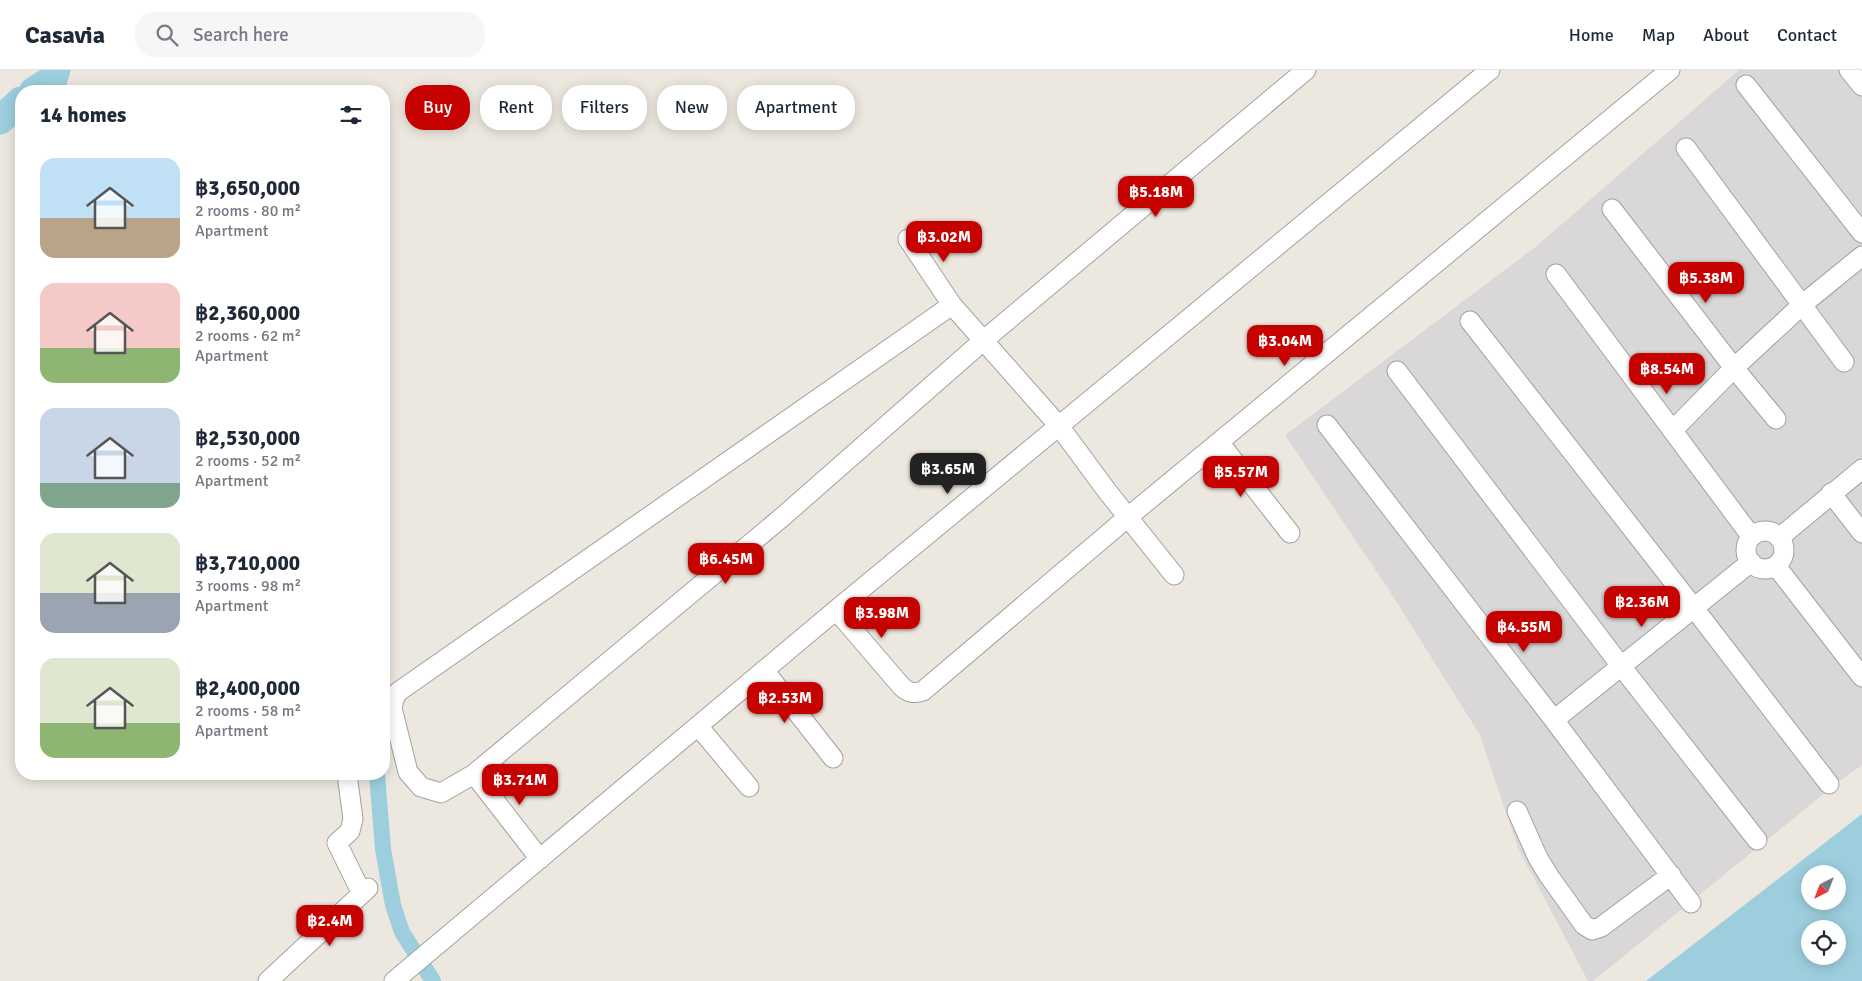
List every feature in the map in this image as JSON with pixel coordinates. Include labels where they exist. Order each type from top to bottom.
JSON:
[{"type":"street","points":[[952,305],[398,692],[392,708],[408,772],[421,787],[441,793],[474,774],[780,519],[984,340],[1306,70]]},
{"type":"street","points":[[394,981],[836,610],[1490,70]]},
{"type":"street","points":[[836,610],[902,688],[908,692],[916,693],[923,691],[1128,517],[1670,70]]},
{"type":"street","points":[[1849,70],[1862,86]]},
{"type":"street","points":[[1746,85],[1862,233]]},
{"type":"street","points":[[1686,148],[1844,362]]},
{"type":"street","points":[[1612,209],[1734,368],[1776,419]]},
{"type":"street","points":[[908,239],[952,305],[1059,426],[1174,575]]},
{"type":"street","points":[[1673,430],[1734,368],[1803,304],[1862,256]]},
{"type":"street","points":[[1556,274],[1752,536]]},
{"type":"street","points":[[1470,321],[1829,784]]},
{"type":"street","points":[[1398,371],[1621,666],[1757,840]]},
{"type":"street","points":[[1327,425],[1554,720],[1691,904]]},
{"type":"street","points":[[1219,442],[1290,533]]},
{"type":"street","points":[[1779,538],[1862,469]]},
{"type":"street","points":[[1831,493],[1862,533]]},
{"type":"street","points":[[1769,532],[1779,538],[1784,549],[1780,562],[1776,566],[1765,569],[1750,562],[1746,549],[1752,536],[1757,533],[1769,532]]},
{"type":"street","points":[[1554,720],[1750,562]]},
{"type":"street","points":[[1776,566],[1862,677]]},
{"type":"street","points":[[764,670],[833,758]]},
{"type":"street","points":[[698,726],[749,787]]},
{"type":"street","points":[[474,774],[540,859]]},
{"type":"street","points":[[268,981],[365,891],[337,843],[350,831],[353,818],[348,780]]},
{"type":"street","points":[[1517,811],[1538,858],[1549,876],[1584,925],[1592,930],[1601,927],[1671,875]]},
{"type":"shaded area","points":[[1739,70],[1862,70],[1862,765],[1593,981],[1588,981],[1518,848],[1480,735],[1387,587],[1285,435],[1538,245]]},
{"type":"water","points":[[1862,814],[1862,981],[1646,981]]},
{"type":"waterway","points":[[44,85],[53,79],[56,70]]},
{"type":"waterway","points":[[53,79],[56,85]]},
{"type":"waterway","points":[[0,120],[15,106]]},
{"type":"waterway","points":[[377,780],[383,849],[393,905],[402,932],[433,981]]}]
